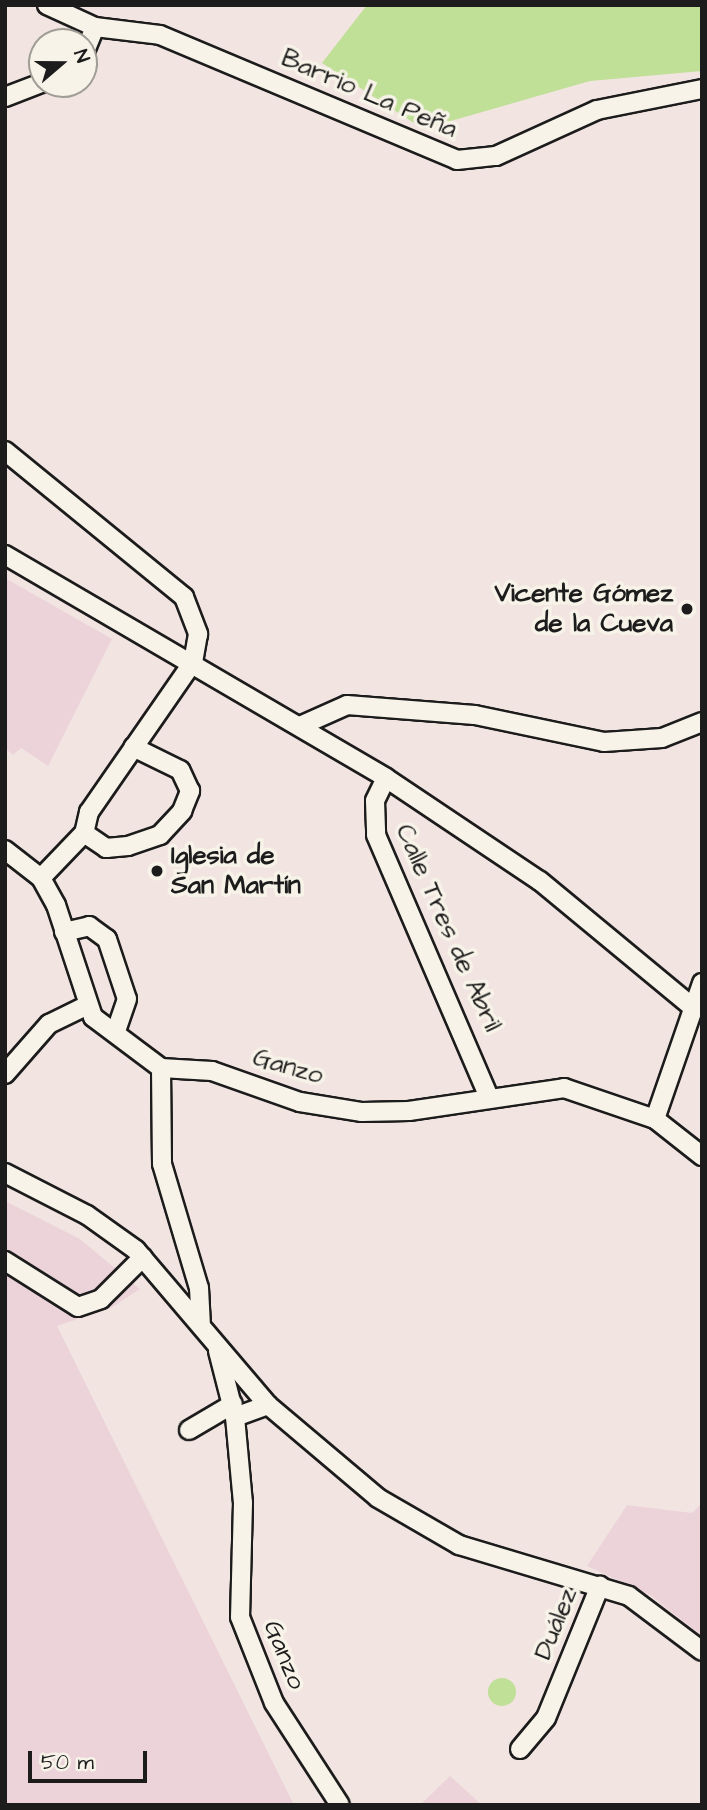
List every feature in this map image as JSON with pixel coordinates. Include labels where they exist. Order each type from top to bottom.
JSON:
[{"type":"street","name":"Barrio La Peña","points":[[47,5],[95,27],[160,35],[457,160],[496,156],[597,110],[702,89]]},
{"type":"street","points":[[5,97],[28,88]]},
{"type":"street","points":[[5,451],[184,597],[198,634],[193,662],[89,812],[84,833],[41,878]]},
{"type":"street","points":[[5,555],[193,662],[386,778],[540,881],[690,1005]]},
{"type":"street","points":[[300,726],[346,705],[475,715],[604,742],[662,738],[702,722]]},
{"type":"street","points":[[84,833],[106,848],[128,846],[160,835],[182,811],[190,791],[180,770],[133,747]]},
{"type":"street","name":"Calle Tres de Abril","points":[[386,778],[375,801],[376,835],[489,1098]]},
{"type":"street","points":[[5,850],[41,878],[64,932],[88,1005],[115,1033],[161,1068],[162,1164],[199,1288],[201,1322]]},
{"type":"street","points":[[64,932],[89,926],[107,939],[127,999],[115,1033]]},
{"type":"street","points":[[655,1119],[690,1005],[702,983]]},
{"type":"street","points":[[5,1074],[49,1024],[88,1005]]},
{"type":"street","name":"Ganzo","points":[[161,1068],[212,1071],[300,1102],[362,1112],[564,1088],[655,1119],[702,1156]]},
{"type":"street","name":"Ganzo","points":[[5,1173],[87,1215],[143,1257],[201,1322],[268,1405],[378,1498],[459,1545],[600,1586]]},
{"type":"street","points":[[5,1261],[78,1307],[101,1299],[143,1257]]},
{"type":"street","name":"Ganzo","points":[[215,1341],[234,1411],[243,1503],[240,1617],[295,1742],[340,1805]]},
{"type":"street","points":[[189,1430],[234,1411],[268,1405]]},
{"type":"street","name":"Duález","points":[[520,1749],[547,1717],[600,1586],[643,1604],[702,1651]]},
{"type":"shaded area","points":[[5,578],[112,639],[48,766],[21,748],[13,755],[5,748]]},
{"type":"shaded area","points":[[5,1201],[80,1239],[140,1289],[111,1308],[57,1326],[294,1805],[5,1805]]},
{"type":"shaded area","points":[[702,1503],[702,1636],[650,1595],[587,1566],[627,1505],[692,1513]]},
{"type":"shaded area","points":[[450,1776],[482,1805],[420,1805]]},
{"type":"green space","points":[[367,5],[702,5],[702,71],[590,81],[423,129],[322,63]]},
{"type":"green space","points":[[502,1678],[512,1682],[516,1692],[512,1702],[502,1706],[492,1702],[488,1692],[492,1682]]},
{"type":"place","name":"Vicente Gómez de la Cueva","points":[[687,609]]},
{"type":"place","name":"Iglesia de San Martín","points":[[157,871]]}]
